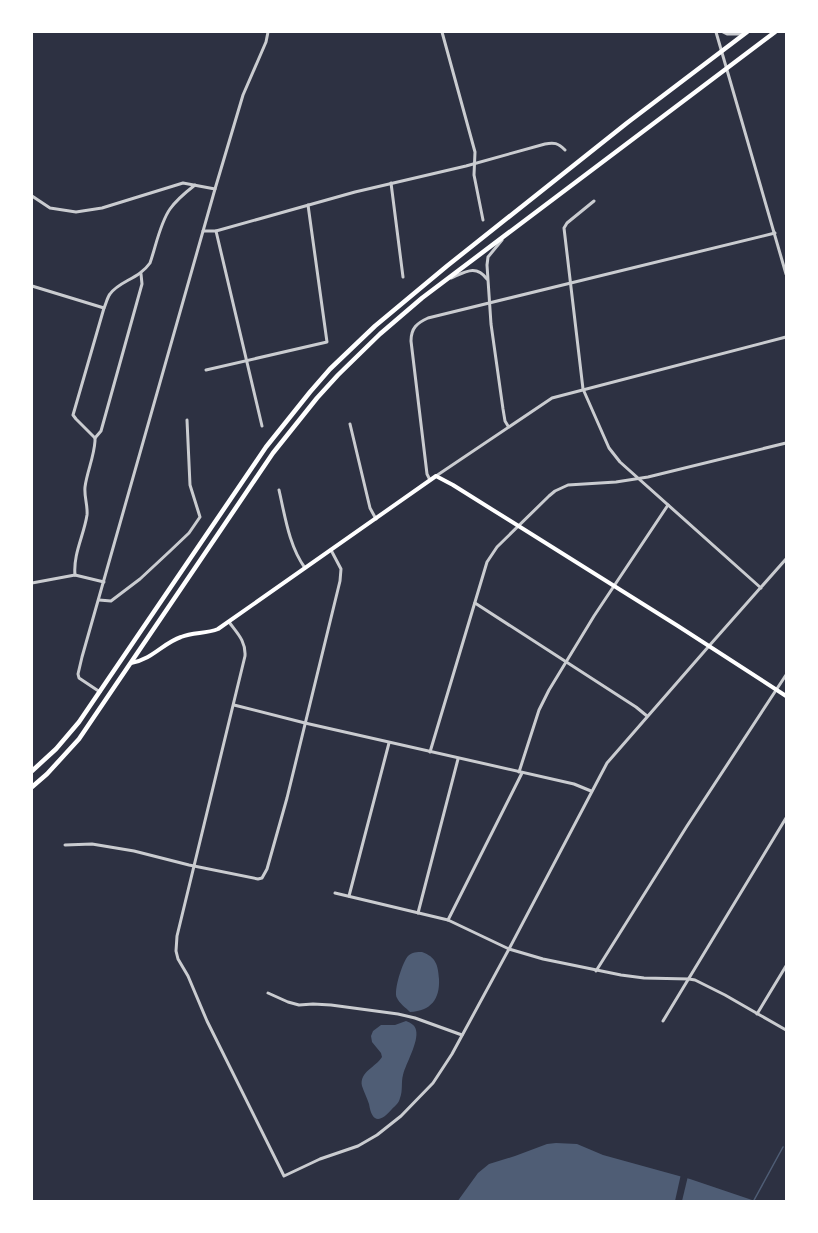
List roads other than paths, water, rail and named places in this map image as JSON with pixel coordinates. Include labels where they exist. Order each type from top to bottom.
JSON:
[{"type":"main road","points":[[32,787],[79,739],[247,489],[273,453],[338,375],[407,310],[446,279],[775,32]]},
{"type":"main road","points":[[32,771],[67,737],[266,447],[330,369],[375,326],[447,266],[627,123],[746,33]]},
{"type":"main road","points":[[118,665],[141,661],[180,637],[212,632],[229,622],[436,476],[786,696]]},
{"type":"street","points":[[100,692],[79,678],[78,674],[215,189],[243,95],[266,42],[268,32]]},
{"type":"street","points":[[442,32],[473,143],[476,157],[474,175],[483,220]]},
{"type":"street","points":[[716,32],[786,274]]},
{"type":"street","points":[[723,32],[727,34],[746,33]]},
{"type":"street","points":[[203,231],[216,231],[391,183],[554,142],[565,150]]},
{"type":"street","points":[[32,196],[50,208],[81,212],[102,208],[183,183],[215,189]]},
{"type":"street","points":[[391,183],[404,277]]},
{"type":"street","points":[[95,438],[73,415],[108,296],[112,291],[140,274],[150,263],[170,209],[195,185]]},
{"type":"street","points":[[594,201],[564,228],[583,389],[613,454],[761,588]]},
{"type":"street","points":[[206,370],[327,342],[308,205]]},
{"type":"street","points":[[216,231],[262,426]]},
{"type":"street","points":[[430,480],[412,352],[411,333],[421,321],[775,233]]},
{"type":"street","points":[[506,234],[487,260],[487,280],[503,409],[508,426]]},
{"type":"street","points":[[446,279],[475,270],[482,272],[487,280]]},
{"type":"street","points":[[75,575],[74,565],[87,516],[85,486],[95,438],[101,431],[142,284],[140,274]]},
{"type":"street","points":[[32,286],[104,308]]},
{"type":"street","points":[[436,476],[552,398],[786,337]]},
{"type":"street","points":[[99,600],[111,601],[140,579],[189,533],[200,518],[190,485],[187,420]]},
{"type":"street","points":[[350,424],[370,508],[376,519]]},
{"type":"street","points":[[430,752],[483,570],[489,557],[549,496],[561,488],[575,484],[638,479],[786,443]]},
{"type":"street","points":[[279,490],[293,544],[305,568]]},
{"type":"street","points":[[448,920],[520,773],[539,710],[565,662],[668,505]]},
{"type":"street","points":[[65,846],[92,844],[262,878],[267,869],[287,798],[341,573],[331,550]]},
{"type":"street","points":[[229,622],[246,649],[243,669],[177,936],[176,951],[207,1021],[284,1176],[313,1161],[358,1146],[386,1129],[433,1083],[446,1065],[607,762],[786,559]]},
{"type":"street","points":[[32,584],[75,575],[104,582]]},
{"type":"street","points":[[475,603],[647,716]]},
{"type":"street","points":[[597,970],[687,826],[786,675]]},
{"type":"street","points":[[234,705],[389,743],[574,784],[591,791]]},
{"type":"street","points":[[349,896],[389,743]]},
{"type":"street","points":[[418,913],[458,759]]},
{"type":"street","points":[[663,1021],[786,818]]},
{"type":"street","points":[[335,893],[448,920],[509,948],[543,959],[644,978],[695,980],[786,1030]]},
{"type":"street","points":[[757,1014],[786,966]]},
{"type":"street","points":[[268,993],[299,1005],[331,1005],[398,1014],[462,1035]]},
{"type":"water","points":[[422,952],[430,956],[437,966],[438,992],[429,1006],[410,1012],[397,998],[397,983],[408,956]]},
{"type":"water","points":[[406,1021],[415,1027],[416,1035],[403,1075],[401,1095],[398,1103],[388,1114],[377,1119],[372,1115],[362,1086],[365,1073],[382,1057],[372,1042],[371,1036],[373,1031],[381,1025],[395,1025]]},
{"type":"water","points":[[556,1143],[577,1144],[603,1155],[690,1179],[755,1201],[457,1202],[478,1173],[489,1164]]},
{"type":"waterway","points":[[753,1202],[783,1147]]}]
